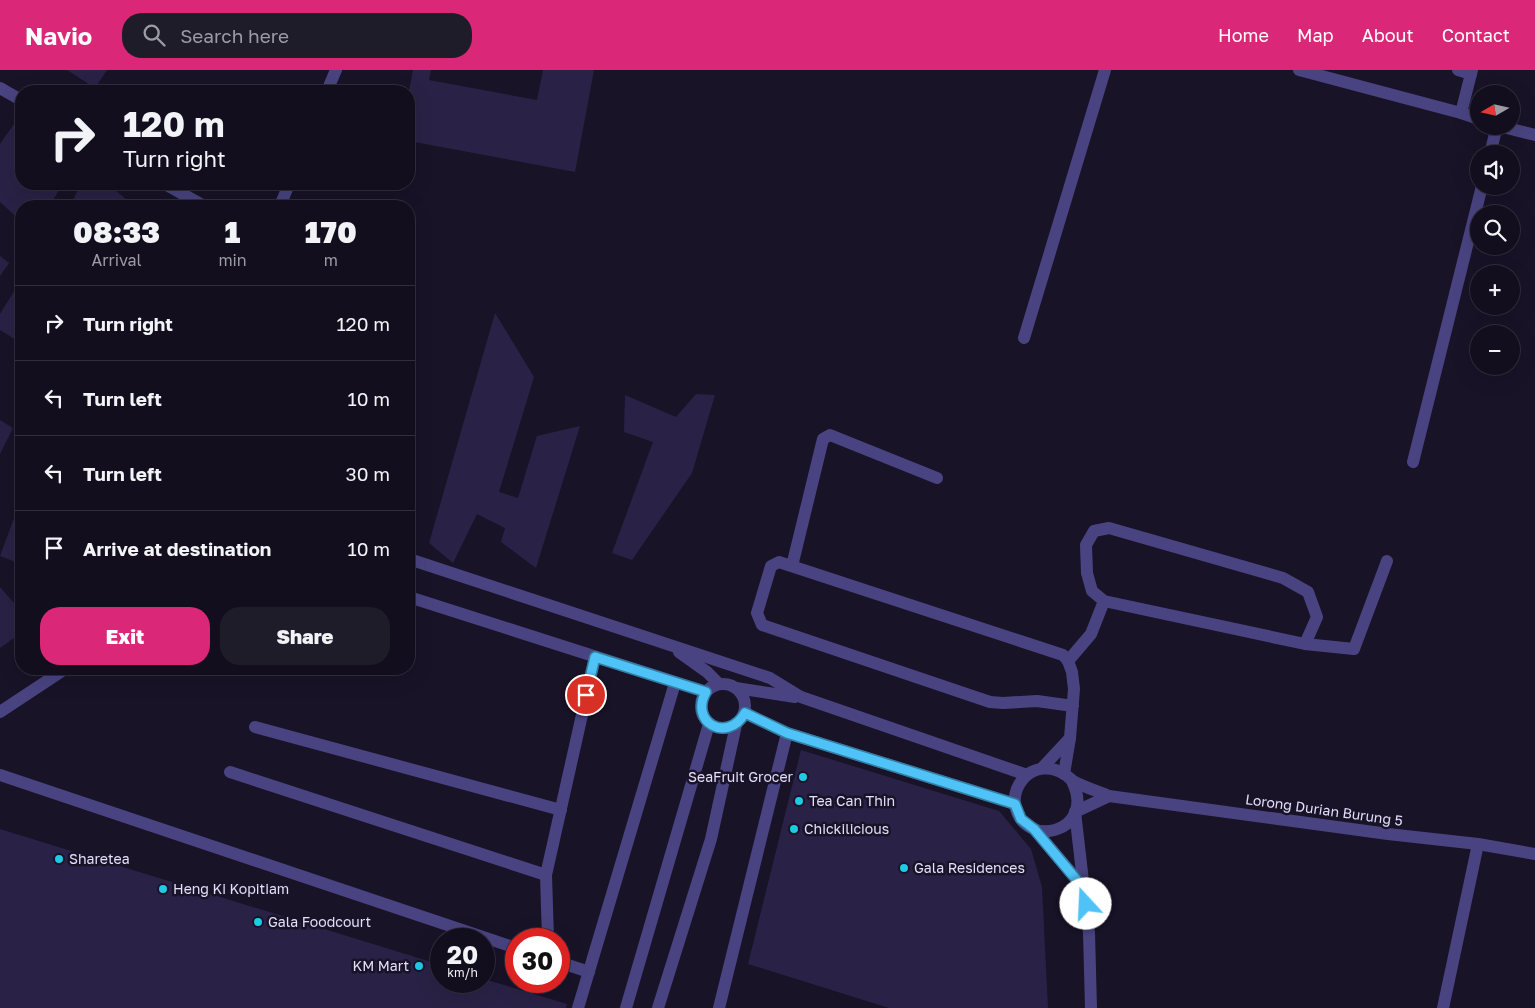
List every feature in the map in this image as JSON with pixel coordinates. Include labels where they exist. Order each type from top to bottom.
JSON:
[{"type":"street","points":[[330,85],[336,70]]},
{"type":"street","points":[[1024,338],[1105,70]]},
{"type":"street","points":[[1299,70],[1470,116]]},
{"type":"street","points":[[1458,70],[1472,72],[1461,112]]},
{"type":"street","points":[[0,88],[15,97]]},
{"type":"street","points":[[1520,131],[1535,135]]},
{"type":"street","points":[[176,190],[193,200]]},
{"type":"street","points":[[1413,462],[1480,195]]},
{"type":"street","points":[[792,566],[823,439],[830,435],[937,478]]},
{"type":"street","points":[[1305,644],[1317,617],[1308,592],[1283,578],[1109,528],[1094,532],[1086,545],[1087,573],[1092,591],[1104,601],[1305,644],[1354,649],[1387,561]]},
{"type":"street","points":[[415,561],[770,678],[801,697]]},
{"type":"street","points":[[1068,777],[1070,738],[1073,706],[1074,689],[1072,672],[1068,660],[1063,655],[779,562],[771,566],[757,613],[762,625],[990,702],[1037,701],[1073,706]]},
{"type":"street","points":[[415,600],[706,692]]},
{"type":"street","points":[[1068,660],[1091,634],[1104,601]]},
{"type":"street","points":[[667,644],[707,672],[719,684]]},
{"type":"street","points":[[548,928],[546,875],[595,657]]},
{"type":"street","points":[[0,712],[56,675]]},
{"type":"street","points":[[578,1008],[675,682]]},
{"type":"street","points":[[658,1008],[711,839],[736,725],[745,713],[745,699],[736,688],[731,685],[719,684],[710,688],[702,698],[701,705],[704,718],[709,724],[722,729],[736,725]]},
{"type":"street","points":[[736,688],[801,697],[1027,774]]},
{"type":"street","points":[[745,713],[787,733],[1015,804]]},
{"type":"street","points":[[626,1008],[709,724]]},
{"type":"street","points":[[255,727],[560,810]]},
{"type":"street","points":[[719,1008],[787,733]]},
{"type":"street","points":[[1070,738],[1042,768],[1027,774],[1017,788],[1015,804],[1021,819],[1034,829],[1085,890]]},
{"type":"street","points":[[1034,829],[1044,832],[1054,831],[1063,827],[1070,821],[1078,802],[1076,790],[1068,777],[1057,770],[1042,768]]},
{"type":"street","points":[[230,772],[546,875]]},
{"type":"street","points":[[0,775],[505,944]]},
{"type":"street","name":"Lorong Durian Burung 5","points":[[1068,777],[1109,796],[1478,844],[1535,854]]},
{"type":"street","points":[[1075,812],[1109,796]]},
{"type":"street","points":[[1075,812],[1089,933],[1090,1008]]},
{"type":"street","points":[[1443,1008],[1478,844]]},
{"type":"street","points":[[570,966],[589,972]]},
{"type":"building","points":[[67,70],[107,70],[97,85],[90,85]]},
{"type":"building","points":[[413,70],[431,70],[429,80],[537,100],[543,70],[594,70],[575,172],[415,142],[415,85],[410,85]]},
{"type":"building","points":[[15,125],[15,190],[59,190],[53,200],[15,200],[15,216],[0,202],[0,144]]},
{"type":"building","points":[[78,190],[115,190],[127,200],[73,200]]},
{"type":"building","points":[[0,256],[9,263],[0,276]]},
{"type":"building","points":[[15,290],[15,339],[0,330],[0,314]]},
{"type":"building","points":[[495,313],[534,377],[499,492],[518,498],[537,436],[580,426],[536,568],[501,542],[505,528],[477,514],[453,563],[429,543]]},
{"type":"building","points":[[696,394],[715,395],[692,473],[632,560],[612,553],[653,442],[624,432],[625,395],[676,417]]},
{"type":"building","points":[[0,420],[13,428],[0,454]]},
{"type":"building","points":[[15,515],[15,562],[0,556]]},
{"type":"building","points":[[0,587],[15,604],[15,637],[0,648]]},
{"type":"building","name":"Gala Residences","points":[[801,750],[999,811],[1031,849],[1042,887],[1048,1008],[889,1008],[748,964]]},
{"type":"building","points":[[0,829],[430,962],[430,993],[495,993],[495,982],[505,985],[505,993],[530,993],[567,1004],[566,1008],[0,1008]]},
{"type":"place","name":"SeaFruit Grocer","points":[[803,777]]},
{"type":"place","name":"Tea Can Thin","points":[[799,801]]},
{"type":"place","name":"Chickilicious","points":[[794,829]]},
{"type":"place","name":"Sharetea","points":[[59,859]]},
{"type":"place","name":"Gala Residences","points":[[904,868]]},
{"type":"place","name":"Heng Ki Kopitiam","points":[[163,889]]},
{"type":"place","name":"Gala Foodcourt","points":[[258,922]]},
{"type":"place","name":"KM Mart","points":[[419,966]]},
{"type":"route","points":[[586,695],[595,657],[706,692],[702,698],[702,712],[709,724],[716,727],[722,729],[730,728],[741,720],[745,713],[787,733],[1015,804],[1021,819],[1034,829],[1085,890],[1086,904]]}]
